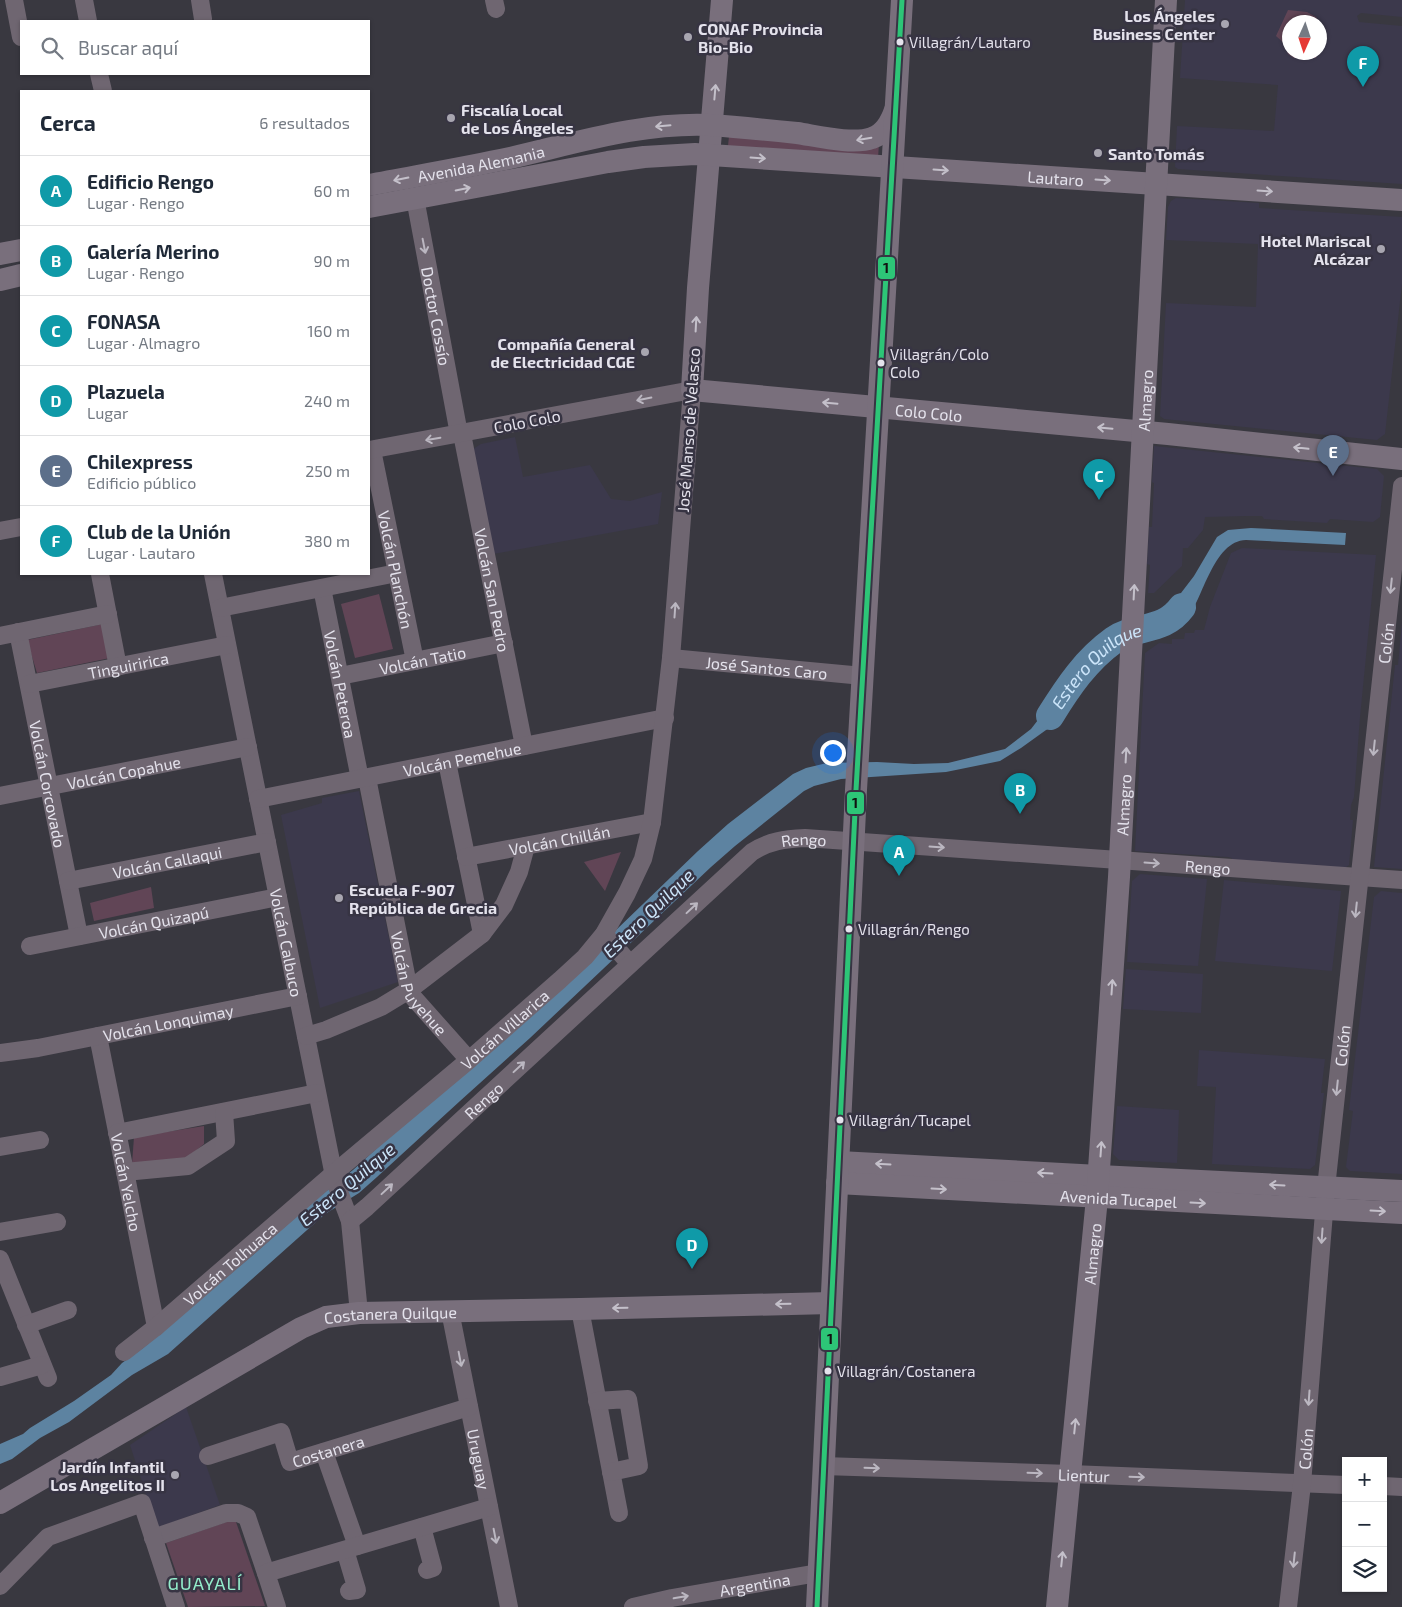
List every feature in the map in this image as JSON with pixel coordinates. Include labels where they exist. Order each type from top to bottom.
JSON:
[{"type":"main road","name":"José Manso de Velasco","points":[[692,390],[698,288],[722,0]]},
{"type":"main road","points":[[817,1607],[856,790],[902,0]]},
{"type":"main road","name":"Almagro","points":[[1057,1607],[1098,1187],[1120,861],[1166,0]]},
{"type":"main road","points":[[712,125],[857,141],[870,139],[882,131],[892,119],[896,107]]},
{"type":"main road","name":"Avenida Alemania","points":[[370,185],[508,159],[619,132],[656,126],[712,125]]},
{"type":"main road","name":"Avenida Alemania","points":[[370,207],[617,160],[662,155],[709,154]]},
{"type":"main road","name":"Lautaro","points":[[709,154],[1402,200]]},
{"type":"main road","points":[[0,254],[20,250]]},
{"type":"main road","points":[[0,280],[20,275]]},
{"type":"main road","name":"Colo Colo","points":[[692,390],[1402,458]]},
{"type":"main road","name":"Avenida Tucapel","points":[[838,1172],[1325,1198],[1402,1212]]},
{"type":"main road","name":"Avenida Tucapel","points":[[1325,1198],[1402,1191]]},
{"type":"main road","name":"Costanera Quilque","points":[[0,1502],[301,1328],[326,1317],[359,1312],[831,1303]]},
{"type":"street","points":[[14,0],[20,32]]},
{"type":"street","points":[[84,0],[88,20]]},
{"type":"street","points":[[200,0],[203,19]]},
{"type":"street","points":[[99,75],[103,90]]},
{"type":"street","name":"Doctor Cossío","points":[[415,198],[460,434]]},
{"type":"street","name":"Colo Colo","points":[[371,450],[692,390]]},
{"type":"street","name":"José Manso de Velasco","points":[[643,858],[652,822],[665,718],[692,390]]},
{"type":"street","name":"Volcán San Pedro","points":[[460,434],[524,746]]},
{"type":"street","name":"Volcán Planchón","points":[[371,450],[415,661]]},
{"type":"street","name":"Colón","points":[[1288,1607],[1302,1484],[1325,1198],[1402,486]]},
{"type":"street","points":[[0,531],[20,527]]},
{"type":"street","points":[[220,608],[397,573]]},
{"type":"street","points":[[100,575],[118,666]]},
{"type":"street","name":"Volcán Calbuco","points":[[213,575],[334,1178],[348,1213],[359,1312]]},
{"type":"street","name":"Volcán Peteroa","points":[[322,588],[364,778]]},
{"type":"street","points":[[0,636],[108,614]]},
{"type":"street","name":"Volcán Corcovado","points":[[18,632],[79,936]]},
{"type":"street","name":"Volcán Tatio","points":[[340,676],[504,643]]},
{"type":"street","name":"Tinguiririca","points":[[29,684],[228,645]]},
{"type":"street","name":"José Santos Caro","points":[[671,658],[863,676]]},
{"type":"street","name":"Volcán Pemehue","points":[[258,799],[665,718]]},
{"type":"street","name":"Volcán Copahue","points":[[0,796],[248,747]]},
{"type":"street","points":[[447,762],[482,934]]},
{"type":"street","name":"Volcán Puyehue","points":[[364,778],[409,990],[413,997],[469,1060]]},
{"type":"street","name":"Volcán Chillán","points":[[466,857],[652,822]]},
{"type":"street","name":"Rengo","points":[[348,1213],[627,960],[752,852],[763,845],[785,839],[805,838],[1402,880]]},
{"type":"street","name":"Volcán Callaqui","points":[[68,881],[267,842]]},
{"type":"street","points":[[306,1036],[326,1030],[381,1006],[409,990],[482,934],[504,905],[519,872],[526,846]]},
{"type":"street","name":"Volcán Villarica","points":[[334,1178],[566,974],[605,936],[643,858]]},
{"type":"street","name":"Volcán Quizapú","points":[[30,946],[278,897]]},
{"type":"street","points":[[605,936],[627,960]]},
{"type":"street","name":"Volcán Lonquimay","points":[[0,1053],[38,1048],[298,996]]},
{"type":"street","name":"Volcán Yelcho","points":[[98,1036],[156,1327]]},
{"type":"street","points":[[117,1133],[317,1093]]},
{"type":"street","points":[[125,1172],[188,1166],[226,1141],[224,1112]]},
{"type":"street","points":[[0,1147],[40,1140]]},
{"type":"street","name":"Volcán Tolhuaca","points":[[124,1352],[334,1178]]},
{"type":"street","points":[[0,1232],[57,1222]]},
{"type":"street","points":[[0,1259],[45,1371],[0,1377]]},
{"type":"street","points":[[580,1309],[618,1513]]},
{"type":"street","points":[[26,1325],[68,1310]]},
{"type":"street","name":"Uruguay","points":[[450,1311],[509,1607]]},
{"type":"street","points":[[598,1401],[628,1399],[639,1466],[611,1472]]},
{"type":"street","name":"Costanera","points":[[208,1456],[280,1432],[290,1462],[469,1407]]},
{"type":"street","points":[[324,1452],[351,1548],[357,1590],[349,1591]]},
{"type":"street","name":"Lientur","points":[[823,1466],[1342,1485]]},
{"type":"street","points":[[1387,1486],[1402,1487]]},
{"type":"street","points":[[0,1586],[48,1537],[142,1503],[176,1607]]},
{"type":"street","points":[[266,1573],[489,1507]]},
{"type":"street","points":[[153,1538],[226,1513],[238,1513],[247,1517],[277,1607]]},
{"type":"street","points":[[422,1527],[433,1568],[427,1570]]},
{"type":"street","name":"Argentina","points":[[633,1607],[672,1598],[818,1573]]},
{"type":"shaded area","points":[[1185,0],[1402,0],[1402,17],[1361,13],[1357,16],[1359,22],[1402,26],[1402,184],[1178,169],[1175,167],[1177,126],[1274,131],[1278,85],[1180,78]]},
{"type":"shaded area","points":[[1288,10],[1307,12],[1312,15],[1286,15]]},
{"type":"shaded area","points":[[1282,23],[1282,41],[1276,36]]},
{"type":"shaded area","points":[[729,136],[879,144],[878,158],[728,146]]},
{"type":"shaded area","points":[[1176,198],[1259,203],[1259,208],[1402,217],[1402,284],[1385,434],[1377,440],[1164,419],[1160,416],[1166,303],[1256,307],[1258,244],[1166,240],[1168,207],[1171,201]]},
{"type":"shaded area","points":[[515,437],[523,477],[590,465],[611,499],[630,501],[662,492],[658,524],[493,554],[473,449],[481,444]]},
{"type":"shaded area","points":[[1154,446],[1377,469],[1384,476],[1380,517],[1373,522],[1330,519],[1327,523],[1264,519],[1262,516],[1205,517],[1203,530],[1188,548],[1183,548],[1182,566],[1154,593],[1148,593],[1150,565],[1147,564],[1149,527],[1152,527]]},
{"type":"shaded area","points":[[1242,548],[1376,555],[1354,797],[1351,805],[1350,820],[1353,820],[1349,865],[1345,868],[1232,860],[1232,858],[1228,857],[1135,851],[1145,653],[1159,643],[1172,644],[1172,639],[1184,639],[1185,633],[1204,630],[1210,607],[1231,553]]},
{"type":"shaded area","points":[[379,594],[393,649],[355,658],[341,604]]},
{"type":"shaded area","points":[[1402,622],[1402,869],[1374,867],[1395,665],[1398,665]]},
{"type":"shaded area","points":[[103,624],[110,658],[37,673],[27,640]]},
{"type":"shaded area","name":"Escuela F-907 República de Grecia","points":[[359,791],[398,982],[320,1008],[281,815],[322,803],[322,798]]},
{"type":"shaded area","points":[[621,852],[605,891],[584,862]]},
{"type":"shaded area","points":[[1140,874],[1207,879],[1198,966],[1127,962],[1132,881]]},
{"type":"shaded area","points":[[1224,880],[1341,891],[1332,971],[1215,961]]},
{"type":"shaded area","points":[[151,887],[154,908],[94,921],[90,903]]},
{"type":"shaded area","points":[[1381,891],[1402,893],[1402,1174],[1350,1171],[1346,1167],[1353,1111],[1349,1110],[1374,897]]},
{"type":"shaded area","points":[[1126,969],[1203,974],[1201,1013],[1123,1009]]},
{"type":"shaded area","points":[[1199,1050],[1325,1059],[1321,1093],[1324,1093],[1315,1165],[1310,1169],[1212,1164],[1216,1087],[1197,1086]]},
{"type":"shaded area","points":[[1117,1106],[1179,1110],[1177,1163],[1119,1160],[1113,1154]]},
{"type":"shaded area","points":[[204,1126],[204,1144],[183,1161],[132,1164],[134,1137]]},
{"type":"shaded area","name":"Jardín Infantil Los Angelitos II","points":[[186,1407],[220,1505],[157,1528],[130,1445]]},
{"type":"shaded area","points":[[235,1519],[265,1606],[188,1607],[166,1543]]},
{"type":"water","points":[[1251,528],[1346,533],[1345,545],[1246,540],[1235,543],[1225,550],[1217,560],[1186,621],[1177,628],[1152,633],[1152,618],[1167,611],[1194,576],[1217,537],[1228,530]]},
{"type":"water","points":[[1061,685],[1074,685],[1076,691],[1053,725],[1000,761],[946,772],[841,779],[814,786],[804,791],[711,867],[530,1038],[359,1193],[325,1214],[168,1354],[132,1375],[69,1422],[40,1438],[12,1459],[0,1464],[0,1444],[23,1434],[74,1401],[111,1375],[122,1363],[143,1348],[315,1200],[353,1170],[615,931],[728,824],[793,774],[806,768],[827,763],[948,763],[1005,749],[1031,729],[1048,707]]},
{"type":"waterway","name":"Estero Quilque","points":[[1050,716],[1078,675],[1104,648],[1123,635],[1167,621],[1182,607]]},
{"type":"transit line","name":"1","points":[[817,1607],[856,790],[902,0]]},
{"type":"place","name":"Los Ángeles Business Center","points":[[1225,24]]},
{"type":"place","name":"CONAF Provincia Bio-Bio","points":[[688,37]]},
{"type":"place","name":"Villagrán/Lautaro","points":[[900,42]]},
{"type":"place","name":"Club de la Unión","points":[[1363,87]]},
{"type":"place","name":"Fiscalía Local de Los Ángeles","points":[[451,118]]},
{"type":"place","name":"Santo Tomás","points":[[1098,153]]},
{"type":"place","name":"Hotel Mariscal Alcázar","points":[[1381,249]]},
{"type":"place","name":"Compañía General de Electricidad CGE","points":[[645,352]]},
{"type":"place","name":"Villagrán/Colo Colo","points":[[881,363]]},
{"type":"place","name":"Chilexpress","points":[[1333,476]]},
{"type":"place","name":"FONASA","points":[[1099,500]]},
{"type":"place","name":"Galería Merino","points":[[1020,814]]},
{"type":"place","name":"Edificio Rengo","points":[[899,876]]},
{"type":"place","name":"Escuela F-907 República de Grecia","points":[[339,898]]},
{"type":"place","name":"Villagrán/Rengo","points":[[849,929]]},
{"type":"place","name":"Villagrán/Tucapel","points":[[840,1120]]},
{"type":"place","name":"Plazuela","points":[[692,1269]]},
{"type":"place","name":"Villagrán/Costanera","points":[[828,1371]]},
{"type":"place","name":"Jardín Infantil Los Angelitos II","points":[[175,1475]]},
{"type":"district","name":"GUAYALÍ","points":[[205,1583]]}]
